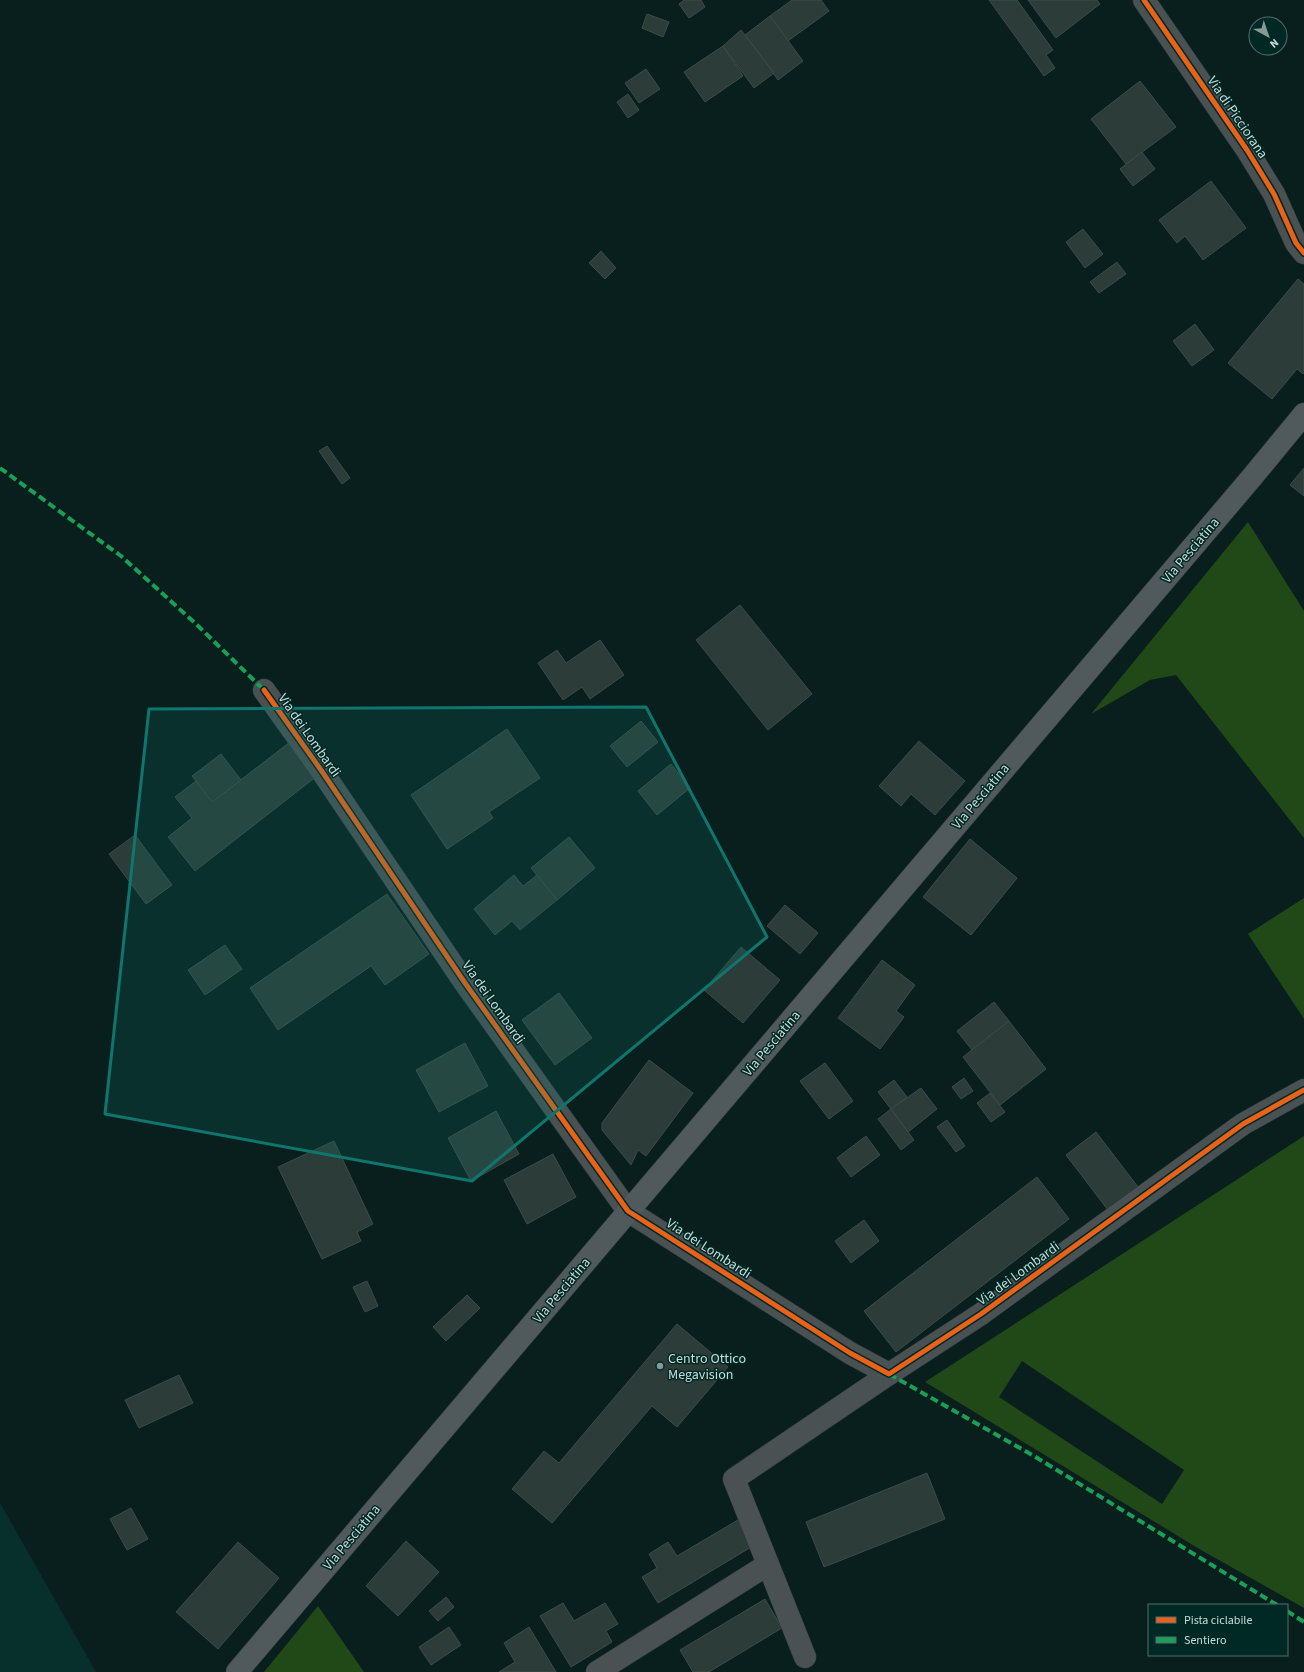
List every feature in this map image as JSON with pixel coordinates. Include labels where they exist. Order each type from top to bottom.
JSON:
[{"type":"main road","name":"Via Pesciatina","points":[[236,1672],[1253,476],[1304,414]]},
{"type":"street","name":"Via di Picciorana","points":[[1144,0],[1247,150],[1274,194],[1296,243],[1304,253]]},
{"type":"street","name":"Via dei Lombardi","points":[[264,690],[321,770],[465,983],[628,1211],[850,1353],[889,1374],[988,1310],[1243,1124],[1304,1090]]},
{"type":"street","points":[[805,1657],[767,1565],[734,1479],[889,1374]]},
{"type":"street","points":[[597,1672],[767,1565]]},
{"type":"highlighted area","points":[[646,707],[767,937],[472,1181],[105,1114],[149,709]]},
{"type":"shaded area","points":[[0,1503],[96,1672],[0,1672]]},
{"type":"green space","points":[[1248,522],[1304,611],[1304,838],[1176,675],[1150,680],[1091,714]]},
{"type":"green space","points":[[1304,898],[1304,1019],[1248,934]]},
{"type":"green space","points":[[1304,1136],[1304,1608],[1201,1550],[925,1382]],"holes":[[[1022,1361],[1184,1470],[1162,1504],[999,1397]]]},
{"type":"green space","points":[[318,1606],[364,1672],[264,1672]]},
{"type":"building","points":[[684,0],[701,0],[705,7],[689,18],[679,4]]},
{"type":"building","points":[[792,0],[821,0],[829,11],[788,41],[770,16]]},
{"type":"building","points":[[989,0],[1017,0],[1053,50],[1046,55],[1055,68],[1044,76]]},
{"type":"building","points":[[1028,0],[1097,0],[1100,4],[1056,38]]},
{"type":"building","points":[[647,14],[669,22],[663,37],[642,28]]},
{"type":"building","points":[[770,16],[803,61],[778,80],[745,35]]},
{"type":"building","points":[[741,30],[774,73],[754,88],[723,46]]},
{"type":"building","points":[[723,46],[743,76],[705,102],[684,72]]},
{"type":"building","points":[[646,69],[660,89],[639,103],[625,83]]},
{"type":"building","points":[[1140,81],[1176,127],[1126,164],[1091,119]]},
{"type":"building","points":[[628,94],[639,110],[628,118],[617,102]]},
{"type":"building","points":[[1142,152],[1155,169],[1133,186],[1120,169]]},
{"type":"building","points":[[1211,181],[1246,228],[1203,260],[1185,236],[1177,243],[1159,220]]},
{"type":"building","points":[[1083,229],[1103,254],[1085,268],[1066,242]]},
{"type":"building","points":[[601,251],[616,268],[605,279],[589,263]]},
{"type":"building","points":[[1117,262],[1126,274],[1099,293],[1090,282]]},
{"type":"building","points":[[1298,279],[1304,284],[1304,372],[1303,374],[1297,369],[1272,399],[1228,363]]},
{"type":"building","points":[[1195,324],[1214,350],[1192,366],[1173,341]]},
{"type":"building","points":[[327,446],[350,478],[342,484],[319,451]]},
{"type":"building","points":[[1304,468],[1304,496],[1290,485]]},
{"type":"building","points":[[740,605],[812,694],[768,730],[696,640]]},
{"type":"building","points":[[600,640],[624,675],[590,699],[582,687],[563,700],[538,663],[557,650],[566,663]]},
{"type":"building","points":[[641,721],[658,742],[627,767],[610,746]]},
{"type":"building","points":[[507,729],[540,778],[489,812],[493,818],[447,849],[411,795]]},
{"type":"building","points":[[919,741],[965,781],[935,815],[911,794],[901,806],[879,786]]},
{"type":"building","points":[[290,742],[317,776],[195,871],[168,837],[192,818],[175,797],[196,781],[212,802]]},
{"type":"building","points":[[221,754],[241,780],[212,802],[192,776]]},
{"type":"building","points":[[671,764],[690,788],[657,815],[638,791]]},
{"type":"building","points":[[135,835],[172,885],[146,904],[109,854]]},
{"type":"building","points":[[569,837],[595,868],[557,900],[531,868]]},
{"type":"building","points":[[970,839],[1017,878],[971,935],[923,897]]},
{"type":"building","points":[[514,875],[523,886],[537,875],[557,900],[520,930],[512,921],[495,935],[474,909]]},
{"type":"building","points":[[387,894],[429,954],[385,985],[371,966],[278,1030],[250,988]]},
{"type":"building","points":[[785,905],[818,933],[800,954],[767,926]]},
{"type":"building","points":[[225,945],[242,969],[205,995],[188,970]]},
{"type":"building","points":[[741,947],[780,980],[743,1023],[704,990]]},
{"type":"building","points":[[882,960],[915,985],[896,1011],[904,1017],[880,1049],[838,1018]]},
{"type":"building","points":[[559,993],[592,1038],[555,1065],[522,1020]]},
{"type":"building","points":[[994,1002],[1009,1021],[972,1050],[957,1031]]},
{"type":"building","points":[[1009,1021],[1046,1069],[1000,1105],[963,1057]]},
{"type":"building","points":[[465,1043],[488,1086],[439,1112],[416,1070]]},
{"type":"building","points":[[649,1060],[693,1093],[646,1156],[638,1150],[631,1165],[602,1130],[602,1123]]},
{"type":"building","points":[[825,1063],[853,1101],[829,1119],[800,1081]]},
{"type":"building","points":[[964,1078],[973,1091],[961,1099],[952,1087]]},
{"type":"building","points":[[894,1080],[907,1097],[891,1109],[878,1092]]},
{"type":"building","points":[[921,1088],[937,1109],[908,1132],[891,1109]]},
{"type":"building","points":[[990,1093],[1005,1112],[991,1122],[977,1103]]},
{"type":"building","points":[[891,1109],[914,1140],[901,1150],[878,1119]]},
{"type":"building","points":[[496,1111],[519,1154],[471,1181],[448,1138]]},
{"type":"building","points":[[947,1120],[965,1146],[956,1152],[937,1127]]},
{"type":"building","points":[[1096,1132],[1138,1187],[1108,1210],[1066,1155]]},
{"type":"building","points":[[866,1136],[880,1155],[851,1177],[837,1158]]},
{"type":"building","points":[[334,1141],[373,1224],[357,1232],[361,1241],[322,1259],[278,1167]]},
{"type":"building","points":[[553,1154],[576,1197],[527,1224],[504,1180]]},
{"type":"building","points":[[1037,1177],[1069,1219],[896,1352],[864,1311]]},
{"type":"building","points":[[864,1220],[879,1241],[851,1263],[835,1241]]},
{"type":"building","points":[[367,1281],[378,1306],[365,1312],[353,1287]]},
{"type":"building","points":[[467,1295],[480,1308],[446,1341],[433,1327]]},
{"type":"building","points":[[677,1324],[728,1367],[677,1427],[652,1406],[552,1523],[512,1489],[544,1451],[559,1463]]},
{"type":"building","points":[[179,1375],[193,1403],[139,1428],[125,1400]]},
{"type":"building","points":[[927,1473],[945,1519],[824,1567],[806,1522]]},
{"type":"building","points":[[131,1508],[148,1539],[127,1550],[110,1519]]},
{"type":"building","points":[[738,1520],[753,1546],[658,1603],[642,1577],[657,1568],[649,1554],[668,1542],[677,1556]]},
{"type":"building","points":[[406,1541],[439,1572],[398,1616],[366,1586]]},
{"type":"building","points":[[238,1542],[279,1578],[218,1649],[176,1612]]},
{"type":"building","points":[[446,1597],[454,1607],[438,1621],[429,1611]]},
{"type":"building","points":[[765,1599],[782,1628],[709,1672],[693,1672],[680,1650]]},
{"type":"building","points":[[563,1603],[574,1621],[605,1603],[618,1624],[606,1631],[612,1642],[571,1667],[540,1616]]},
{"type":"building","points":[[449,1627],[461,1645],[431,1665],[419,1647]]},
{"type":"building","points":[[529,1627],[556,1672],[499,1672],[515,1662],[504,1643]]},
{"type":"marked path","points":[[0,468],[121,556],[195,623],[264,690]]},
{"type":"marked path","points":[[889,1374],[1034,1456],[1275,1604]]},
{"type":"marked path","points":[[1288,1612],[1304,1622]]},
{"type":"cycle path","points":[[1144,0],[1247,150],[1274,194],[1296,243],[1304,253]]},
{"type":"cycle path","points":[[264,690],[321,770],[465,983],[628,1211],[850,1353],[889,1374],[981,1314],[1243,1124],[1304,1090]]},
{"type":"place","name":"Centro Ottico Megavision","points":[[660,1366]]}]
